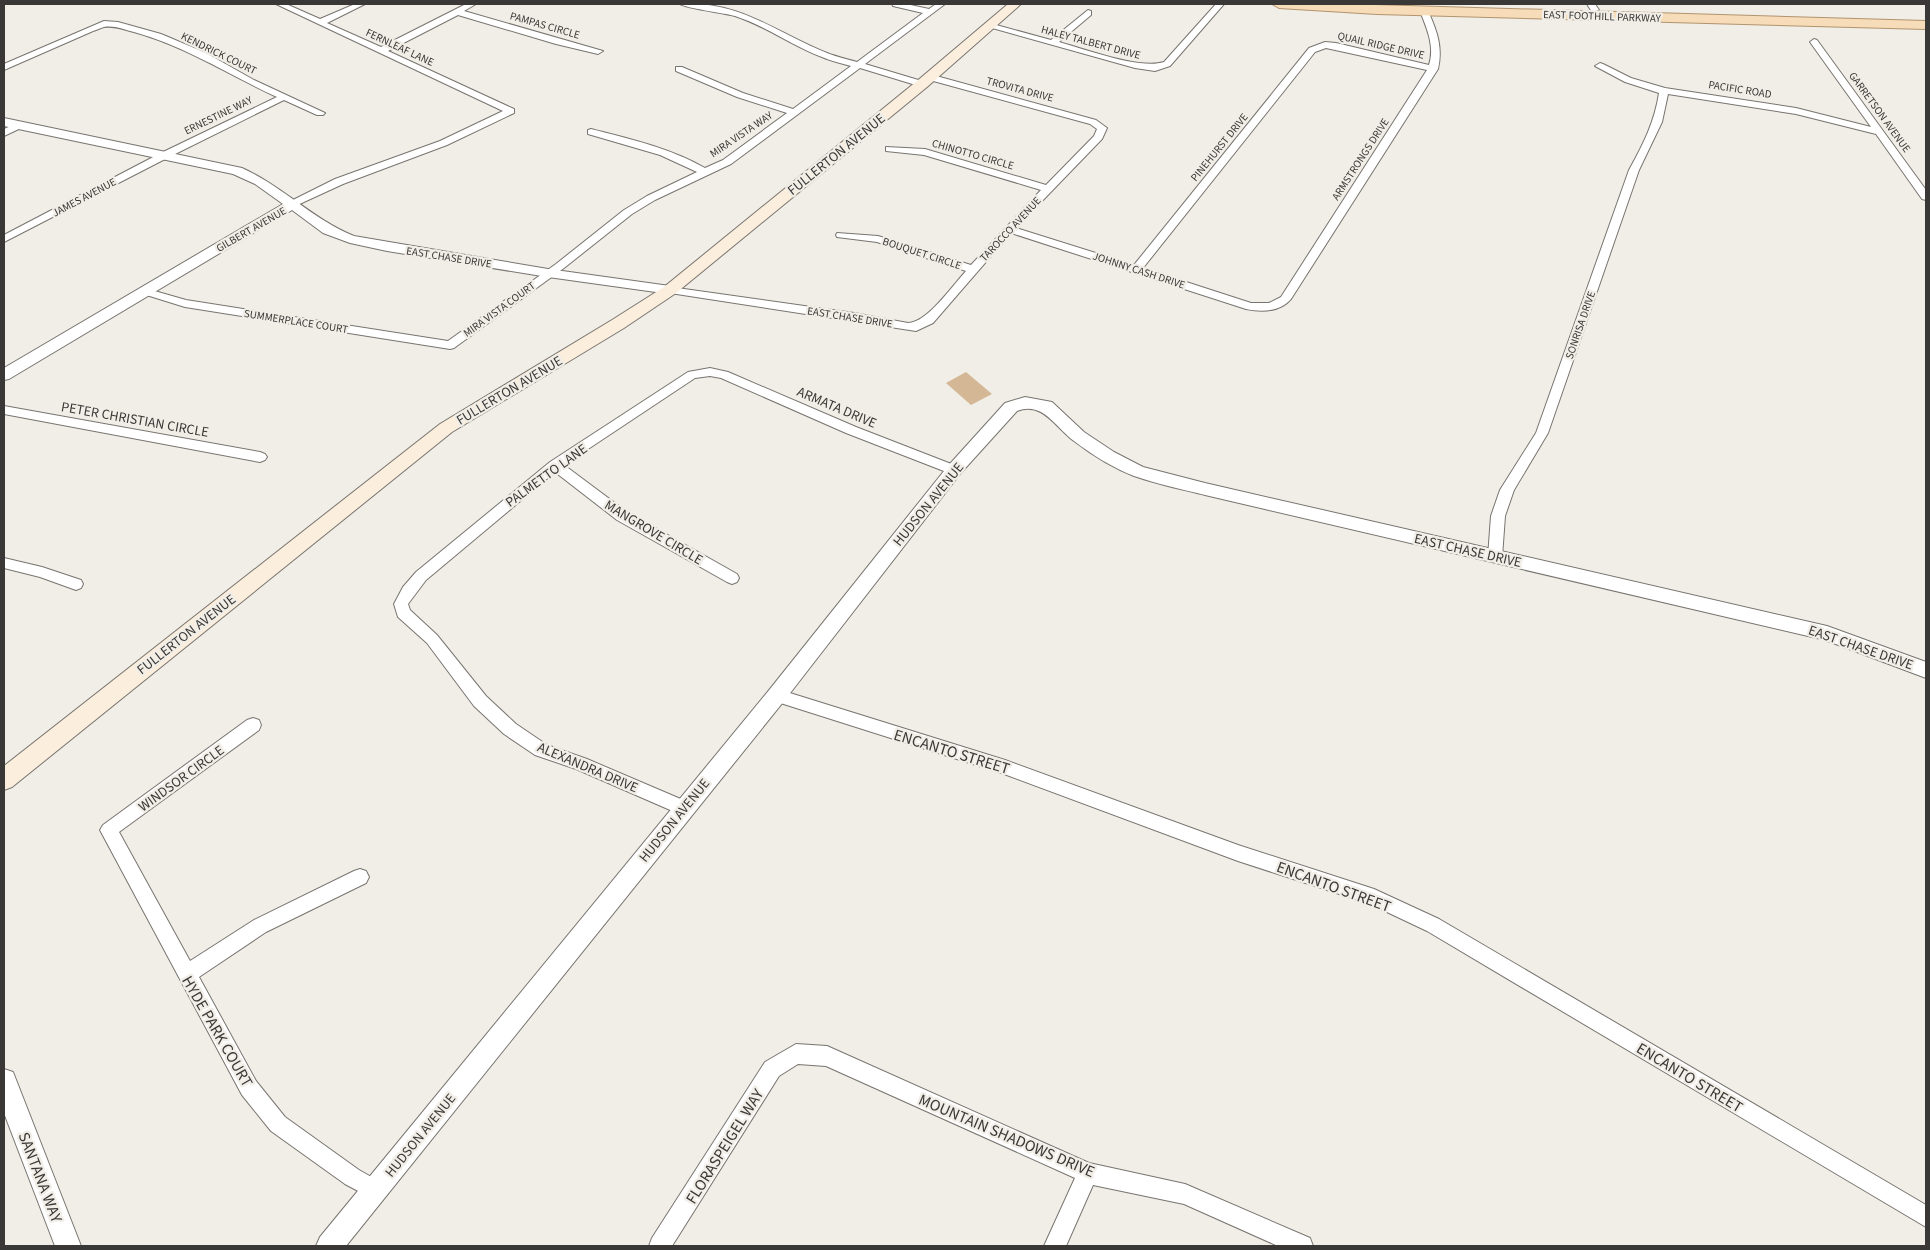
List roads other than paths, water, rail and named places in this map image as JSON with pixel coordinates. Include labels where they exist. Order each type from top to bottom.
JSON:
[{"type":"main road","name":"FULLERTON AVENUE","points":[[4,780],[446,428],[618,324],[670,290],[926,80],[1015,4]]},
{"type":"main road","name":"EAST FOOTHILL PARKWAY","points":[[1279,4],[1424,12],[1926,25]]},
{"type":"main road","name":"EAST FOOTHILL PARKWAY","points":[[1368,4],[1593,7],[1926,19]]},
{"type":"street","name":"FERNLEAF LANE","points":[[280,4],[511,111]]},
{"type":"street","points":[[321,22],[361,4]]},
{"type":"street","points":[[381,51],[472,4]]},
{"type":"street","name":"TROVITA DRIVE","points":[[684,4],[714,8],[740,15],[763,24],[824,55],[1093,122],[1102,128]]},
{"type":"street","points":[[896,4],[930,12]]},
{"type":"street","name":"MIRA VISTA WAY","points":[[548,273],[628,212],[727,162],[941,4]]},
{"type":"street","name":"HALEY TALBERT DRIVE","points":[[989,26],[1147,68],[1163,67],[1168,64],[1220,4]]},
{"type":"street","name":"PAMPAS CIRCLE","points":[[457,12],[559,42],[598,51]]},
{"type":"street","name":"ARMSTRONGS DRIVE","points":[[1270,307],[1279,305],[1286,299],[1433,68],[1438,50],[1424,12]]},
{"type":"street","points":[[1053,43],[1088,13]]},
{"type":"street","name":"KENDRICK COURT","points":[[4,67],[104,24],[118,24],[158,36],[203,55],[251,82],[320,113]]},
{"type":"street","name":"GARRETSON AVENUE","points":[[1814,42],[1926,197]]},
{"type":"street","name":"QUAIL RIDGE DRIVE","points":[[1325,45],[1433,68]]},
{"type":"street","name":"PINEHURST DRIVE","points":[[1136,270],[1312,50],[1325,45]]},
{"type":"street","name":"PACIFIC ROAD","points":[[1600,66],[1628,80],[1664,91],[1796,111],[1878,132]]},
{"type":"street","points":[[679,69],[733,93],[794,112]]},
{"type":"street","name":"SONRISA DRIVE","points":[[1495,557],[1498,516],[1507,490],[1542,433],[1634,170],[1650,142],[1662,106],[1664,91]]},
{"type":"street","name":"ERNESTINE WAY","points":[[163,156],[284,97]]},
{"type":"street","name":"GILBERT AVENUE","points":[[4,375],[316,190],[357,173],[419,153],[463,136],[511,111]]},
{"type":"street","name":"EAST CHASE DRIVE","points":[[4,122],[237,172],[260,181],[328,230],[362,242],[548,273],[916,327]]},
{"type":"street","points":[[4,133],[20,125]]},
{"type":"street","name":"TAROCCO AVENUE","points":[[916,327],[929,320],[952,296],[972,270],[1009,229],[1098,137],[1102,128]]},
{"type":"street","points":[[591,132],[659,151],[689,162],[704,172]]},
{"type":"street","name":"CHINOTTO CIRCLE","points":[[890,149],[925,152],[1048,189]]},
{"type":"street","name":"JAMES AVENUE","points":[[4,239],[163,156]]},
{"type":"street","name":"JOHNNY CASH DRIVE","points":[[1009,229],[1250,306],[1270,307]]},
{"type":"street","name":"BOUQUET CIRCLE","points":[[841,235],[878,239],[972,270]]},
{"type":"street","name":"MIRA VISTA COURT","points":[[450,345],[548,273]]},
{"type":"street","name":"SUMMERPLACE COURT","points":[[144,291],[184,303],[450,345]]},
{"type":"street","name":"PALMETTO LANE","points":[[401,604],[408,591],[421,576],[555,465],[692,375],[710,372]]},
{"type":"street","name":"ARMATA DRIVE","points":[[710,372],[724,375],[850,430],[954,470]]},
{"type":"street","name":"EAST CHASE DRIVE","points":[[1025,402],[1046,406],[1083,439],[1108,456],[1138,471],[1205,489],[1827,633],[1926,670]]},
{"type":"street","name":"HUDSON AVENUE","points":[[329,1246],[777,695],[954,470],[1011,407],[1025,402]]},
{"type":"street","name":"PETER CHRISTIAN CIRCLE","points":[[4,410],[260,457]]},
{"type":"street","name":"MANGROVE CIRCLE","points":[[555,465],[622,516],[732,578]]},
{"type":"street","points":[[4,563],[42,572],[76,584]]},
{"type":"street","name":"ALEXANDRA DRIVE","points":[[401,604],[403,613],[432,639],[480,701],[510,729],[541,750],[581,764],[684,808]]},
{"type":"street","name":"ENCANTO STREET","points":[[777,695],[1005,767],[1238,853],[1374,897],[1433,925],[1926,1217]]},
{"type":"street","name":"WINDSOR CIRCLE","points":[[109,830],[253,725]]},
{"type":"street","name":"HYDE PARK COURT","points":[[109,830],[249,1088],[278,1124],[352,1177],[375,1190]]},
{"type":"street","points":[[186,974],[260,926],[360,876]]},
{"type":"street","name":"MOUNTAIN SHADOWS DRIVE","points":[[796,1054],[827,1056],[1088,1173],[1185,1194],[1302,1246]]},
{"type":"street","name":"FLORASPEIGEL WAY","points":[[660,1246],[772,1069],[796,1054]]},
{"type":"street","name":"SANTANA WAY","points":[[4,1081],[68,1246]]},
{"type":"street","points":[[1055,1246],[1088,1173]]}]
